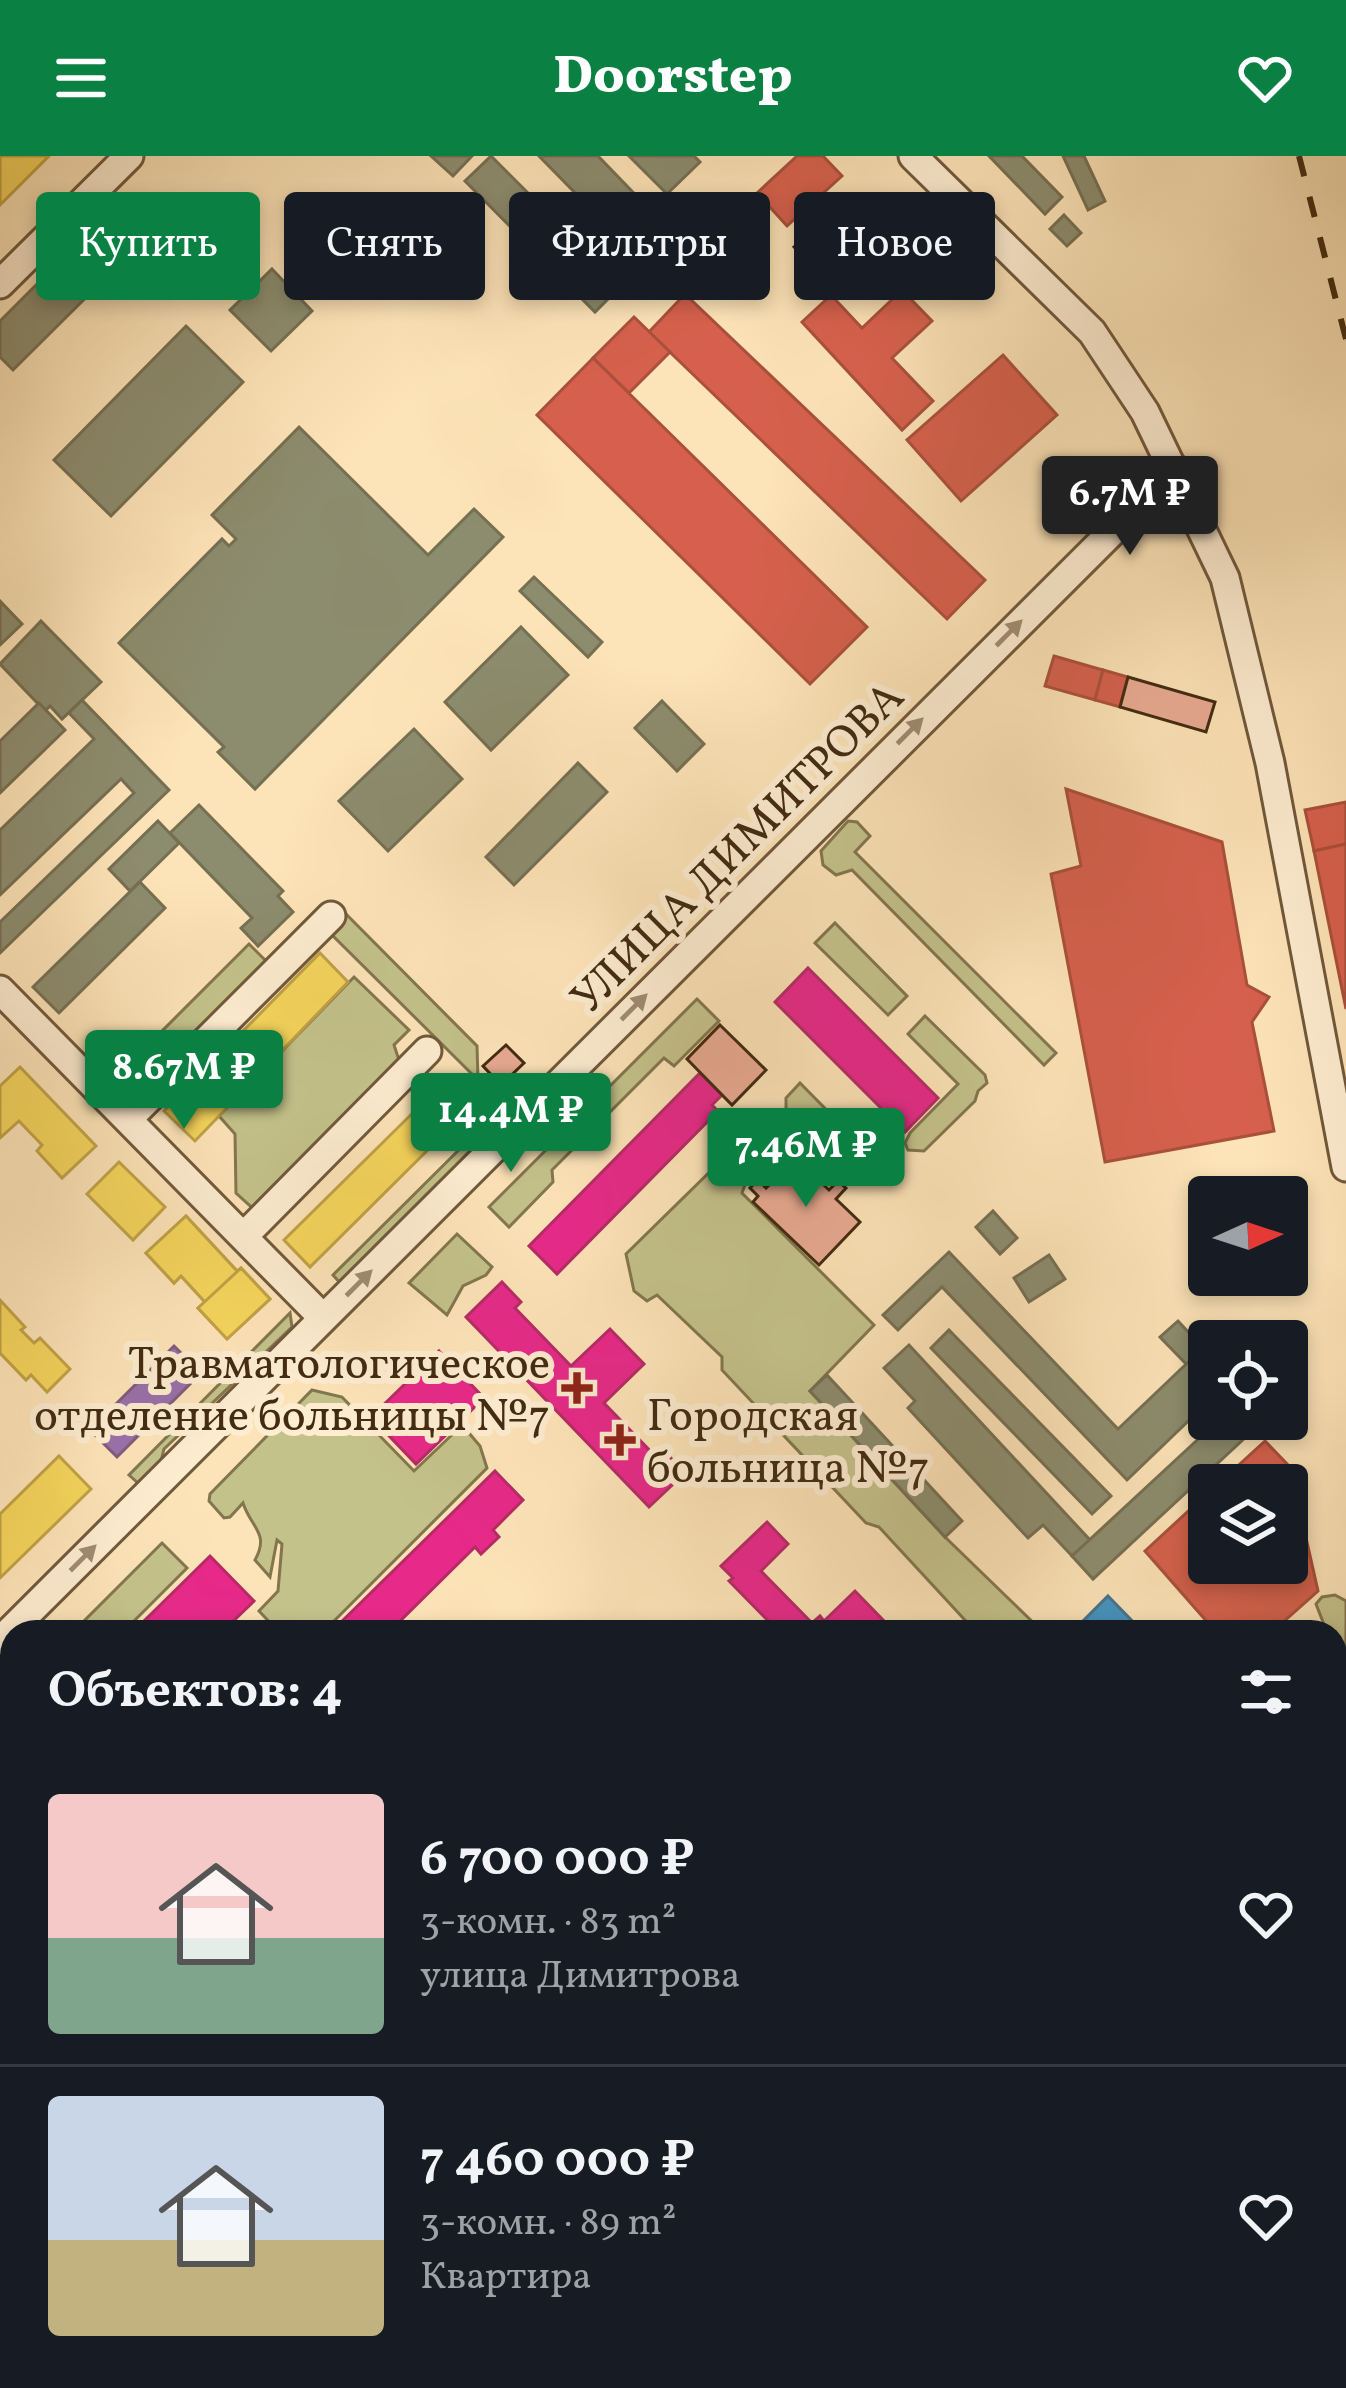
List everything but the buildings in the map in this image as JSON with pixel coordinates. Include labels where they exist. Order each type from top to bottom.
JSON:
[{"type":"street","points":[[0,284],[130,156]]},
{"type":"street","points":[[913,156],[1092,332],[1145,412],[1225,578],[1251,682],[1346,1167]]},
{"type":"street","name":"УЛИЦА ДИМИТРОВА","points":[[21,1620],[1175,469]]},
{"type":"street","points":[[128,1119],[331,916]]},
{"type":"street","points":[[0,990],[323,1318]]},
{"type":"street","points":[[244,1236],[427,1051]]},
{"type":"shaded area","points":[[848,821],[857,822],[870,836],[855,852],[1056,1053],[1044,1065],[852,870],[836,875],[823,865],[821,851]]},
{"type":"shaded area","points":[[347,915],[477,1046],[478,1080],[330,933]]},
{"type":"shaded area","points":[[835,923],[907,996],[888,1015],[815,943]]},
{"type":"shaded area","points":[[249,944],[269,964],[135,1099],[115,1078]]},
{"type":"shaded area","points":[[354,977],[409,1030],[394,1045],[402,1069],[259,1214],[236,1193],[235,1134],[219,1116]]},
{"type":"shaded area","points":[[697,999],[719,1021],[674,1066],[664,1058],[552,1170],[553,1182],[509,1227],[489,1207]]},
{"type":"shaded area","points":[[925,1016],[985,1075],[987,1083],[924,1151],[908,1150],[905,1143],[910,1133],[958,1084],[908,1034]]},
{"type":"shaded area","points":[[800,1083],[872,1156],[856,1169],[837,1168],[786,1119],[786,1098]]},
{"type":"shaded area","points":[[492,1117],[503,1128],[343,1286],[333,1275]]},
{"type":"shaded area","points":[[726,1156],[747,1179],[742,1193],[874,1325],[810,1391],[945,1537],[1031,1620],[965,1620],[722,1370],[722,1357],[657,1295],[647,1301],[634,1291],[626,1254]]},
{"type":"shaded area","points":[[457,1234],[492,1267],[463,1286],[447,1315],[409,1283]]},
{"type":"shaded area","points":[[290,1313],[292,1327],[164,1449],[161,1461],[139,1484],[129,1475]]},
{"type":"shaded area","points":[[312,1390],[342,1397],[414,1471],[457,1430],[468,1432],[480,1446],[487,1468],[335,1620],[268,1620],[259,1611],[278,1591],[282,1544],[277,1540],[270,1577],[255,1560],[260,1537],[243,1503],[224,1518],[209,1501],[210,1494]]},
{"type":"shaded area","points":[[162,1543],[187,1568],[135,1620],[85,1620]]},
{"type":"shaded area","points":[[1335,1595],[1346,1601],[1346,1620],[1322,1620],[1316,1604],[1322,1597]]},
{"type":"railway","points":[[1299,156],[1346,339]]},
{"type":"place","name":"Травматологическое отделение больницы №7","points":[[577,1388]]},
{"type":"place","name":"Городская больница №7","points":[[620,1440]]}]
